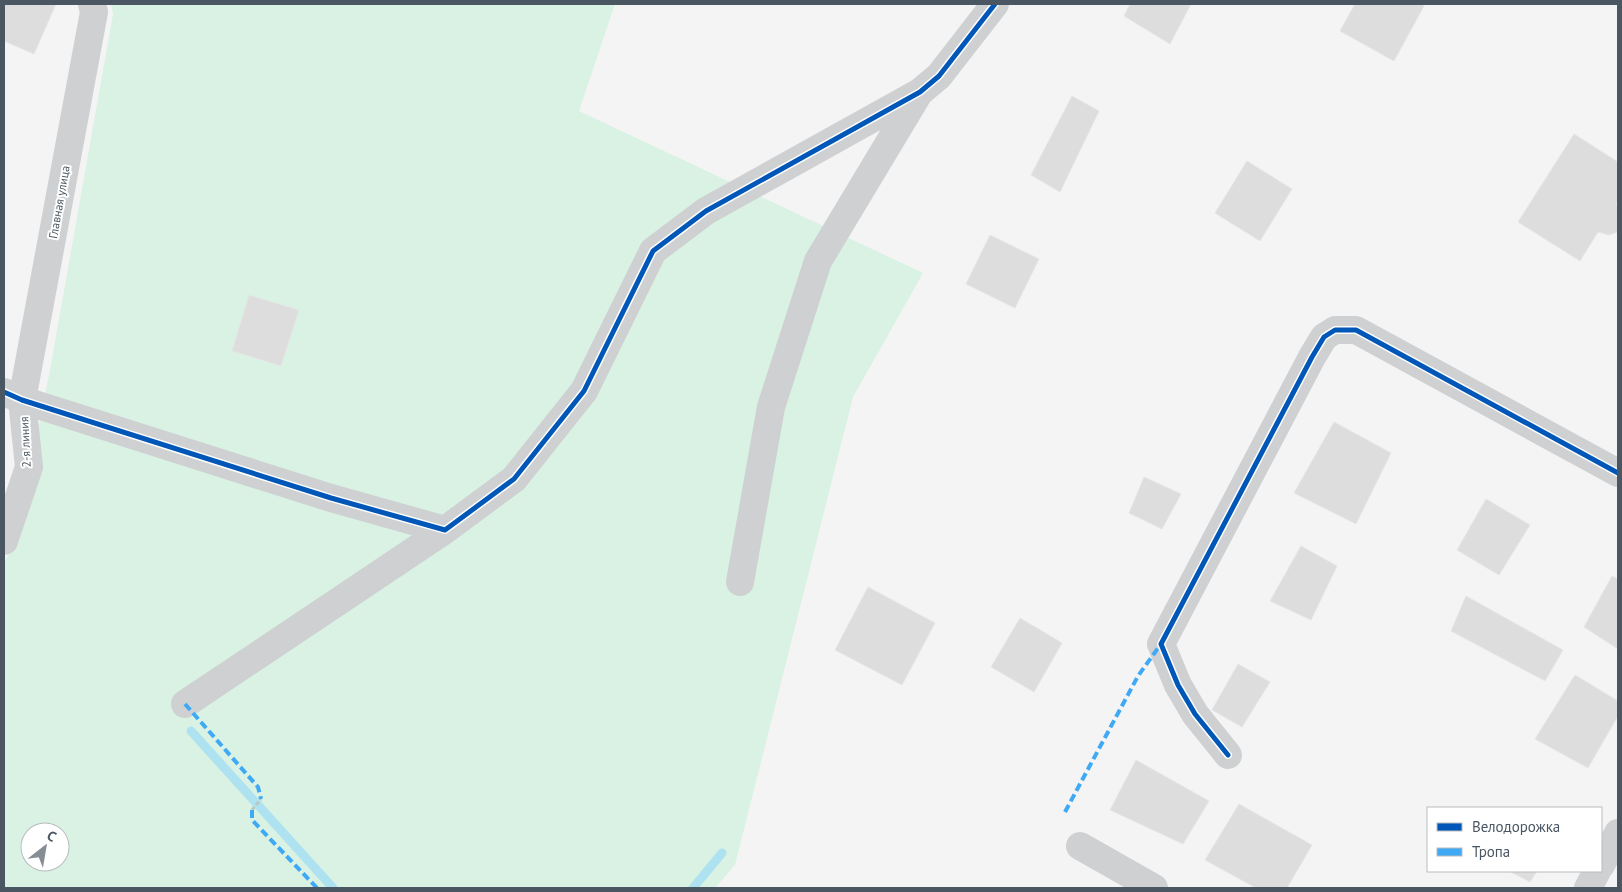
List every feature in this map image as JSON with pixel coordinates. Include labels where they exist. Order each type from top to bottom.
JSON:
[{"type":"street","name":"Главная улица","points":[[13,396],[94,12],[92,4]]},
{"type":"street","points":[[185,704],[445,530],[514,479],[584,391],[653,251],[706,211],[920,92],[939,76],[994,4]]},
{"type":"street","points":[[740,582],[771,407],[818,261],[920,92]]},
{"type":"street","points":[[1228,755],[1195,714],[1178,685],[1161,644],[1307,365],[1324,337],[1336,330],[1356,330],[1618,473]]},
{"type":"street","points":[[13,396],[330,498],[445,530]]},
{"type":"street","name":"2-я линия","points":[[4,541],[29,467],[13,396]]},
{"type":"street","points":[[1602,863],[1618,833]]},
{"type":"street","points":[[1080,846],[1154,888]]},
{"type":"street","points":[[1588,888],[1596,872]]},
{"type":"path","points":[[252,810],[260,799]]},
{"type":"green space","points":[[111,4],[615,4],[579,111],[923,273],[853,397],[735,865],[715,888],[4,888],[4,562],[15,544],[50,370],[113,14]]},
{"type":"building","points":[[4,4],[56,4],[34,54],[4,41]]},
{"type":"building","points":[[1130,4],[1191,4],[1170,44],[1124,16]]},
{"type":"building","points":[[1355,4],[1421,4],[1424,6],[1394,61],[1340,31]]},
{"type":"building","points":[[1072,96],[1099,111],[1060,192],[1031,175]]},
{"type":"building","points":[[1574,134],[1618,162],[1618,201],[1616,204],[1618,206],[1618,232],[1609,235],[1598,232],[1580,261],[1518,222]]},
{"type":"building","points":[[1247,161],[1292,189],[1260,241],[1215,213]]},
{"type":"building","points":[[990,235],[1039,259],[1015,308],[966,284]]},
{"type":"building","points":[[249,295],[299,310],[281,366],[232,351]]},
{"type":"building","points":[[1334,422],[1391,453],[1356,524],[1294,493]]},
{"type":"building","points":[[1144,477],[1181,494],[1162,529],[1129,513]]},
{"type":"building","points":[[1486,499],[1530,525],[1499,575],[1457,550]]},
{"type":"building","points":[[1301,546],[1337,566],[1311,620],[1270,601]]},
{"type":"building","points":[[1612,576],[1618,579],[1618,649],[1584,627]]},
{"type":"building","points":[[868,587],[935,623],[902,685],[835,650]]},
{"type":"building","points":[[1466,596],[1563,650],[1545,681],[1451,631]]},
{"type":"building","points":[[1020,618],[1062,643],[1034,692],[991,667]]},
{"type":"building","points":[[1238,664],[1270,682],[1242,727],[1212,710]]},
{"type":"building","points":[[1575,675],[1618,701],[1618,716],[1588,768],[1535,739]]},
{"type":"building","points":[[1136,760],[1209,801],[1183,844],[1110,810]]},
{"type":"building","points":[[1239,804],[1312,845],[1287,888],[1256,888],[1205,860]]},
{"type":"building","points":[[1511,872],[1536,872],[1530,882]]},
{"type":"waterway","points":[[191,731],[333,888]]},
{"type":"waterway","points":[[693,888],[722,853]]},
{"type":"marked path","points":[[1065,812],[1138,676],[1161,644]]},
{"type":"marked path","points":[[185,704],[258,787],[261,799]]},
{"type":"marked path","points":[[252,810],[252,820],[317,888]]},
{"type":"cycle path","points":[[4,392],[22,400],[331,498],[445,530],[514,479],[584,391],[653,251],[706,211],[920,92],[939,76],[995,4]]},
{"type":"cycle path","points":[[1228,755],[1195,714],[1178,685],[1161,644],[1324,337],[1335,330],[1356,330],[1618,473]]}]
